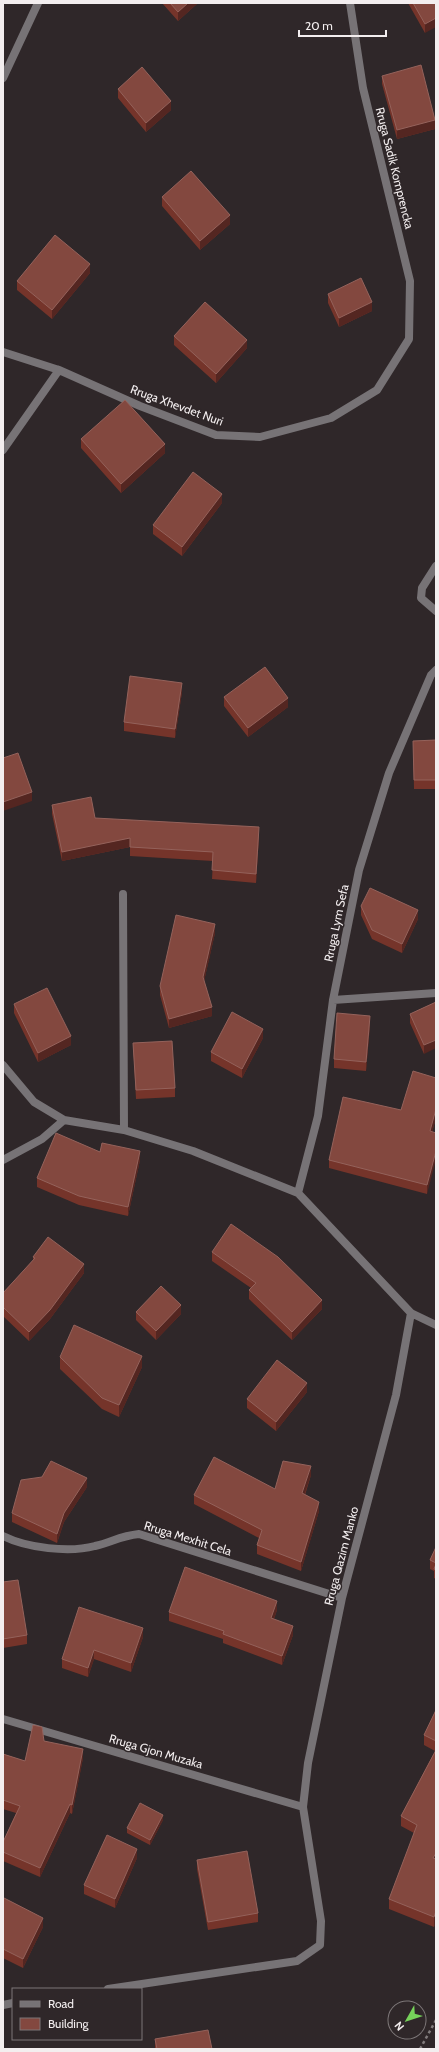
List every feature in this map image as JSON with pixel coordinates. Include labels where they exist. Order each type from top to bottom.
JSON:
[{"type":"street","points":[[3,78],[24,29],[38,3]]},
{"type":"street","name":"Rruga Sadik Komprencka","points":[[350,3],[363,88],[410,281],[409,339]]},
{"type":"street","name":"Rruga Xhevdet Nuri","points":[[3,352],[59,370],[140,406],[216,435],[260,437],[331,418],[377,390],[409,339]]},
{"type":"street","points":[[3,450],[59,370]]},
{"type":"street","points":[[436,566],[422,588],[421,598],[436,611]]},
{"type":"street","name":"Rruga Lym Sefa","points":[[298,1193],[318,1116],[333,1000],[359,870],[387,781],[431,675],[436,670]]},
{"type":"street","points":[[123,894],[124,1130]]},
{"type":"street","points":[[333,1000],[436,993]]},
{"type":"street","points":[[3,1065],[34,1102],[64,1120],[124,1130],[193,1151],[298,1193],[411,1313],[436,1325]]},
{"type":"street","points":[[3,1160],[42,1139],[64,1120]]},
{"type":"street","name":"Rruga Qazim Manko","points":[[115,1988],[297,1961],[320,1945],[321,1921],[303,1807],[308,1763],[342,1598],[396,1395],[411,1313]]},
{"type":"street","name":"Rruga Mexhit Cela","points":[[3,1536],[48,1549],[84,1549],[124,1535],[139,1534],[342,1598]]},
{"type":"street","name":"Rruga Gjon Muzaka","points":[[3,1719],[303,1807]]},
{"type":"path","points":[[420,2049],[436,2020]]},
{"type":"building","points":[[170,3],[188,3],[178,12]]},
{"type":"building","points":[[413,3],[436,3],[436,18],[425,24]]},
{"type":"building","points":[[421,65],[435,120],[397,130],[382,76]]},
{"type":"building","points":[[142,67],[171,101],[146,123],[118,89]]},
{"type":"building","points":[[191,171],[230,215],[200,241],[162,197]]},
{"type":"building","points":[[55,235],[90,264],[52,310],[17,281]]},
{"type":"building","points":[[361,278],[372,302],[339,318],[328,294]]},
{"type":"building","points":[[205,302],[247,340],[216,374],[174,336]]},
{"type":"building","points":[[125,400],[165,444],[121,484],[81,439]]},
{"type":"building","points":[[193,472],[222,494],[182,547],[153,525]]},
{"type":"building","points":[[265,667],[288,698],[248,728],[224,697]]},
{"type":"building","points":[[130,676],[182,683],[175,729],[124,722]]},
{"type":"building","points":[[436,740],[436,780],[414,780],[413,741]]},
{"type":"building","points":[[18,753],[32,792],[3,802],[3,758]]},
{"type":"building","points":[[91,797],[95,818],[259,827],[256,874],[212,870],[213,852],[130,847],[130,838],[62,852],[52,805]]},
{"type":"building","points":[[370,888],[418,910],[402,944],[372,930],[361,906]]},
{"type":"building","points":[[176,915],[215,924],[203,977],[212,1007],[169,1019],[160,986]]},
{"type":"building","points":[[47,988],[71,1036],[38,1053],[14,1004]]},
{"type":"building","points":[[436,1002],[436,1040],[424,1045],[410,1014]]},
{"type":"building","points":[[232,1012],[263,1029],[242,1069],[211,1052]]},
{"type":"building","points":[[337,1013],[370,1016],[366,1062],[334,1059]]},
{"type":"building","points":[[172,1041],[175,1088],[136,1090],[133,1043]]},
{"type":"building","points":[[413,1071],[436,1078],[436,1109],[430,1131],[436,1133],[436,1151],[427,1185],[329,1160],[343,1097],[401,1110]]},
{"type":"building","points":[[56,1133],[100,1152],[102,1143],[140,1151],[128,1207],[79,1196],[37,1178]]},
{"type":"building","points":[[231,1224],[278,1257],[322,1300],[292,1332],[249,1290],[256,1283],[212,1252]]},
{"type":"building","points":[[48,1237],[84,1264],[50,1310],[29,1332],[3,1307],[3,1293],[35,1258],[33,1257]]},
{"type":"building","points":[[161,1286],[181,1305],[156,1331],[136,1312]]},
{"type":"building","points":[[74,1325],[142,1356],[119,1405],[102,1398],[60,1357]]},
{"type":"building","points":[[277,1360],[307,1383],[276,1422],[247,1399]]},
{"type":"building","points":[[214,1457],[275,1489],[283,1461],[311,1466],[302,1493],[319,1502],[301,1562],[257,1545],[262,1530],[194,1495]]},
{"type":"building","points":[[51,1461],[87,1478],[64,1513],[57,1534],[12,1513],[21,1480],[42,1477]]},
{"type":"building","points":[[436,1547],[436,1563],[430,1560]]},
{"type":"building","points":[[185,1567],[277,1601],[271,1618],[293,1626],[282,1656],[223,1634],[224,1631],[169,1612]]},
{"type":"building","points":[[18,1580],[27,1635],[3,1639],[3,1582]]},
{"type":"building","points":[[79,1607],[143,1628],[131,1663],[94,1650],[88,1668],[62,1659]]},
{"type":"building","points":[[436,1710],[436,1741],[424,1735]]},
{"type":"building","points":[[33,1725],[42,1727],[44,1741],[83,1749],[72,1805],[70,1804],[40,1868],[3,1852],[3,1842],[20,1806],[3,1800],[3,1754],[25,1761]]},
{"type":"building","points":[[436,1750],[436,1853],[433,1858],[436,1859],[436,1911],[434,1917],[389,1899],[417,1825],[401,1816]]},
{"type":"building","points":[[140,1803],[163,1815],[150,1840],[127,1828]]},
{"type":"building","points":[[107,1835],[137,1849],[115,1899],[84,1885]]},
{"type":"building","points":[[247,1851],[258,1913],[208,1922],[197,1860]]},
{"type":"building","points":[[4,1898],[43,1918],[23,1959],[3,1949]]},
{"type":"building","points":[[208,2030],[212,2049],[157,2049],[155,2039]]}]
